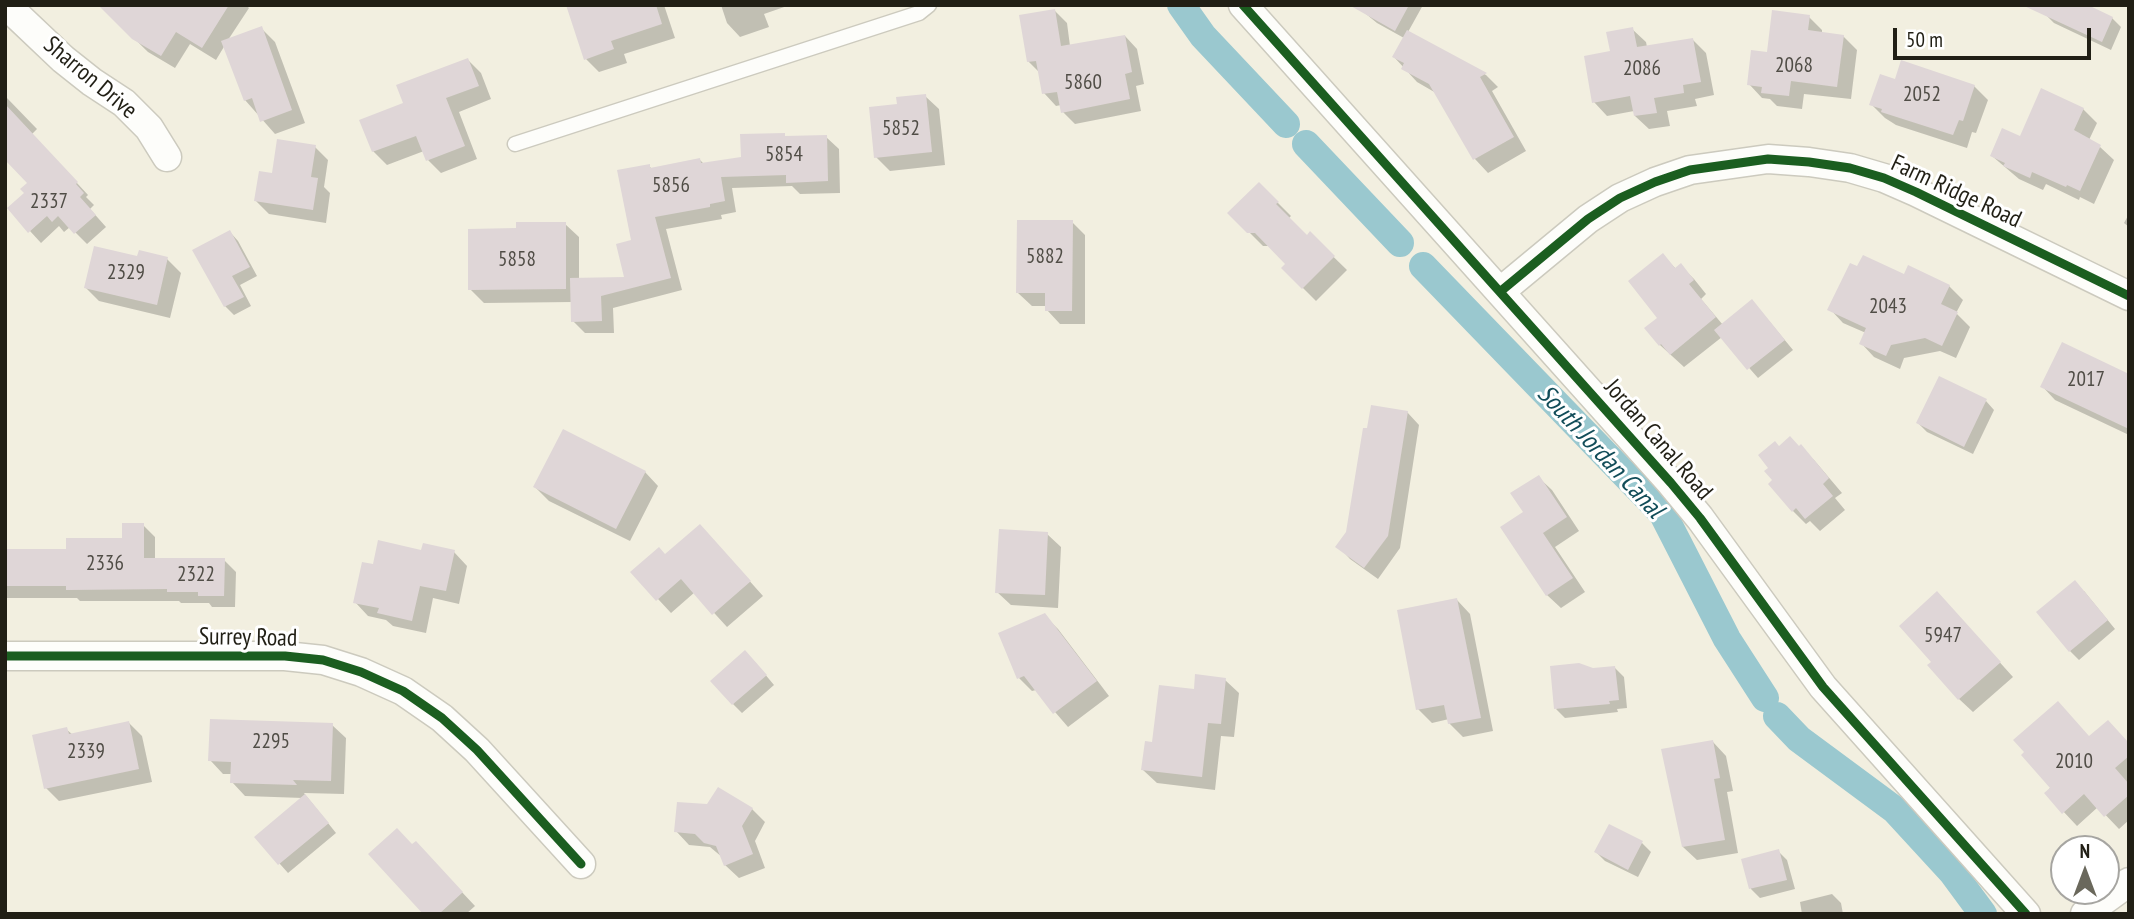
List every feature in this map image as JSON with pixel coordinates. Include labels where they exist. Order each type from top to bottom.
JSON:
[{"type":"street","name":"Jordan Canal Road","points":[[1242,5],[1501,291],[1700,518],[1823,687],[2026,914]]},
{"type":"street","name":"Sharron Drive","points":[[7,8],[63,59],[124,103],[149,128],[167,157]]},
{"type":"street","name":"Farm Ridge Road","points":[[1501,291],[1588,219],[1620,198],[1690,170],[1768,159],[1837,166],[1884,178],[2129,296]]},
{"type":"street","name":"Surrey Road","points":[[5,656],[285,656],[323,660],[361,672],[403,691],[442,718],[477,750],[582,864]]},
{"type":"street","points":[[2085,914],[2129,882]]},
{"type":"lane","points":[[515,144],[919,13],[929,5]]},
{"type":"building","points":[[98,5],[229,5],[202,48],[176,32],[161,56],[132,39]]},
{"type":"building","points":[[566,5],[656,5],[662,24],[611,41],[614,49],[584,60]]},
{"type":"building","points":[[1349,5],[1409,5],[1395,31]]},
{"type":"building","points":[[2022,5],[2088,5],[2113,17],[2102,42]]},
{"type":"building","points":[[1055,9],[1061,46],[1125,35],[1132,72],[1125,74],[1130,99],[1061,113],[1057,92],[1042,94],[1036,61],[1027,62],[1019,15]]},
{"type":"building","points":[[1772,10],[1810,15],[1808,30],[1844,35],[1837,87],[1791,81],[1789,96],[1761,93],[1762,87],[1747,85],[1751,50],[1767,52]]},
{"type":"building","points":[[262,26],[292,110],[260,122],[252,98],[244,101],[221,41]]},
{"type":"building","points":[[1633,27],[1637,47],[1693,38],[1701,82],[1683,85],[1684,93],[1654,98],[1657,113],[1634,116],[1630,96],[1592,103],[1584,56],[1610,51],[1606,32]]},
{"type":"building","points":[[1407,30],[1487,73],[1480,77],[1514,137],[1473,160],[1429,84],[1401,69],[1404,63],[1392,57]]},
{"type":"building","points":[[468,58],[479,86],[446,98],[465,146],[426,161],[416,136],[372,152],[359,120],[403,103],[396,85]]},
{"type":"building","points":[[1901,60],[1975,85],[1963,121],[1959,120],[1953,135],[1881,112],[1882,109],[1869,105],[1880,74],[1895,79]]},
{"type":"building","points":[[2041,88],[2084,108],[2074,130],[2101,145],[2080,191],[2032,172],[2030,178],[2003,166],[2005,163],[1990,156],[2002,128],[2020,136]]},
{"type":"building","points":[[926,94],[932,152],[874,158],[869,107],[897,104],[896,97]]},
{"type":"building","points":[[5,104],[78,182],[76,184],[84,193],[80,197],[96,215],[74,234],[58,216],[52,222],[47,216],[28,233],[7,208],[24,193],[20,189],[27,183],[5,160]]},
{"type":"building","points":[[785,133],[785,136],[827,135],[828,181],[786,183],[786,175],[721,177],[725,201],[710,204],[710,207],[655,217],[671,278],[601,296],[602,321],[571,322],[570,278],[624,277],[616,244],[631,240],[617,170],[650,164],[650,168],[700,158],[701,163],[741,157],[740,134]]},
{"type":"building","points":[[277,139],[316,145],[311,177],[318,178],[313,210],[254,201],[259,171],[272,173]]},
{"type":"building","points":[[1259,182],[1279,202],[1276,204],[1307,235],[1310,231],[1335,256],[1302,289],[1281,268],[1285,264],[1255,233],[1247,233],[1227,213]]},
{"type":"building","points":[[1017,220],[1073,220],[1072,311],[1045,311],[1045,293],[1016,293]]},
{"type":"building","points":[[516,222],[566,222],[566,289],[468,290],[468,229],[516,228]]},
{"type":"building","points":[[230,230],[250,267],[232,276],[244,297],[224,307],[192,250]]},
{"type":"building","points":[[94,246],[137,256],[139,250],[168,257],[157,305],[84,288]]},
{"type":"building","points":[[1663,253],[1675,268],[1681,263],[1694,280],[1689,284],[1716,317],[1670,355],[1644,328],[1657,318],[1628,281]]},
{"type":"building","points":[[1863,255],[1904,274],[1908,265],[1950,285],[1941,304],[1958,312],[1942,346],[1925,338],[1891,345],[1886,356],[1859,344],[1866,328],[1827,310],[1850,263],[1857,266]]},
{"type":"building","points":[[1752,299],[1785,340],[1747,370],[1714,330]]},
{"type":"building","points":[[2062,342],[2129,374],[2129,429],[2040,387]]},
{"type":"building","points":[[1939,376],[1987,399],[1964,447],[1916,423]]},
{"type":"building","points":[[1371,405],[1408,411],[1388,536],[1364,568],[1335,547],[1346,532],[1363,428],[1367,428]]},
{"type":"building","points":[[563,429],[646,471],[616,529],[533,487]]},
{"type":"building","points":[[1790,436],[1799,446],[1801,444],[1829,478],[1823,484],[1833,496],[1805,519],[1796,508],[1792,512],[1768,484],[1772,480],[1764,471],[1768,468],[1758,455],[1775,441],[1779,446]]},
{"type":"building","points":[[1539,475],[1567,517],[1543,533],[1573,578],[1546,596],[1500,527],[1523,512],[1510,493]]},
{"type":"building","points":[[122,523],[144,523],[144,558],[225,558],[224,596],[198,596],[198,592],[167,592],[167,589],[66,590],[66,586],[5,586],[5,549],[66,549],[66,538],[122,538]]},
{"type":"building","points":[[700,524],[751,581],[712,615],[681,579],[656,601],[630,572],[659,547],[665,554]]},
{"type":"building","points":[[999,529],[1048,532],[1045,595],[995,593]]},
{"type":"building","points":[[378,540],[421,550],[423,543],[455,550],[446,591],[420,586],[412,621],[377,613],[379,608],[353,603],[362,562],[373,564]]},
{"type":"building","points":[[2075,580],[2108,620],[2069,652],[2036,612]]},
{"type":"building","points":[[1937,591],[2001,662],[1958,700],[1927,665],[1931,662],[1899,626]]},
{"type":"building","points":[[1457,598],[1481,718],[1448,724],[1444,705],[1416,710],[1397,610]]},
{"type":"building","points":[[1045,613],[1097,681],[1053,714],[1024,676],[1017,679],[998,633]]},
{"type":"building","points":[[745,650],[767,675],[732,705],[710,681]]},
{"type":"building","points":[[1579,663],[1593,668],[1615,666],[1619,700],[1609,701],[1610,704],[1554,709],[1550,666]]},
{"type":"building","points":[[1195,674],[1226,678],[1221,724],[1208,723],[1202,777],[1141,770],[1145,741],[1152,742],[1159,685],[1194,689]]},
{"type":"building","points":[[2058,701],[2089,736],[2108,720],[2129,743],[2129,756],[2115,768],[2129,784],[2129,795],[2104,817],[2084,794],[2062,814],[2044,793],[2050,788],[2021,755],[2024,752],[2013,740]]},
{"type":"building","points":[[210,719],[333,723],[331,781],[293,780],[297,785],[230,783],[231,762],[208,761]]},
{"type":"building","points":[[129,721],[139,769],[44,789],[32,735],[67,727],[69,734]]},
{"type":"building","points":[[1713,740],[1720,778],[1714,779],[1725,840],[1682,847],[1661,749]]},
{"type":"building","points":[[718,787],[753,808],[742,826],[753,854],[724,866],[716,846],[704,843],[695,834],[674,832],[677,802],[707,804]]},
{"type":"building","points":[[305,794],[329,823],[278,865],[254,837]]},
{"type":"building","points":[[1609,824],[1643,841],[1628,870],[1594,852]]},
{"type":"building","points":[[397,828],[412,844],[416,841],[463,892],[439,914],[423,914],[368,854]]},
{"type":"building","points":[[1779,849],[1787,880],[1749,889],[1741,859]]},
{"type":"waterway","name":"South Jordan Canal","points":[[1181,5],[1203,36],[1286,124]]},
{"type":"waterway","name":"South Jordan Canal","points":[[1306,144],[1400,243]]},
{"type":"waterway","name":"South Jordan Canal","points":[[1423,266],[1663,514],[1727,639],[1765,698]]},
{"type":"waterway","name":"South Jordan Canal","points":[[1777,716],[1799,739],[1895,810],[1952,872],[1983,914]]},
{"type":"cycle path","points":[[1243,5],[1671,483],[1700,518],[1823,687],[2026,914]]},
{"type":"cycle path","points":[[1501,291],[1588,219],[1620,198],[1690,170],[1768,159],[1850,168],[1884,178],[2129,296]]},
{"type":"cycle path","points":[[5,656],[285,656],[323,660],[361,672],[403,691],[442,718],[477,750],[581,864]]}]
